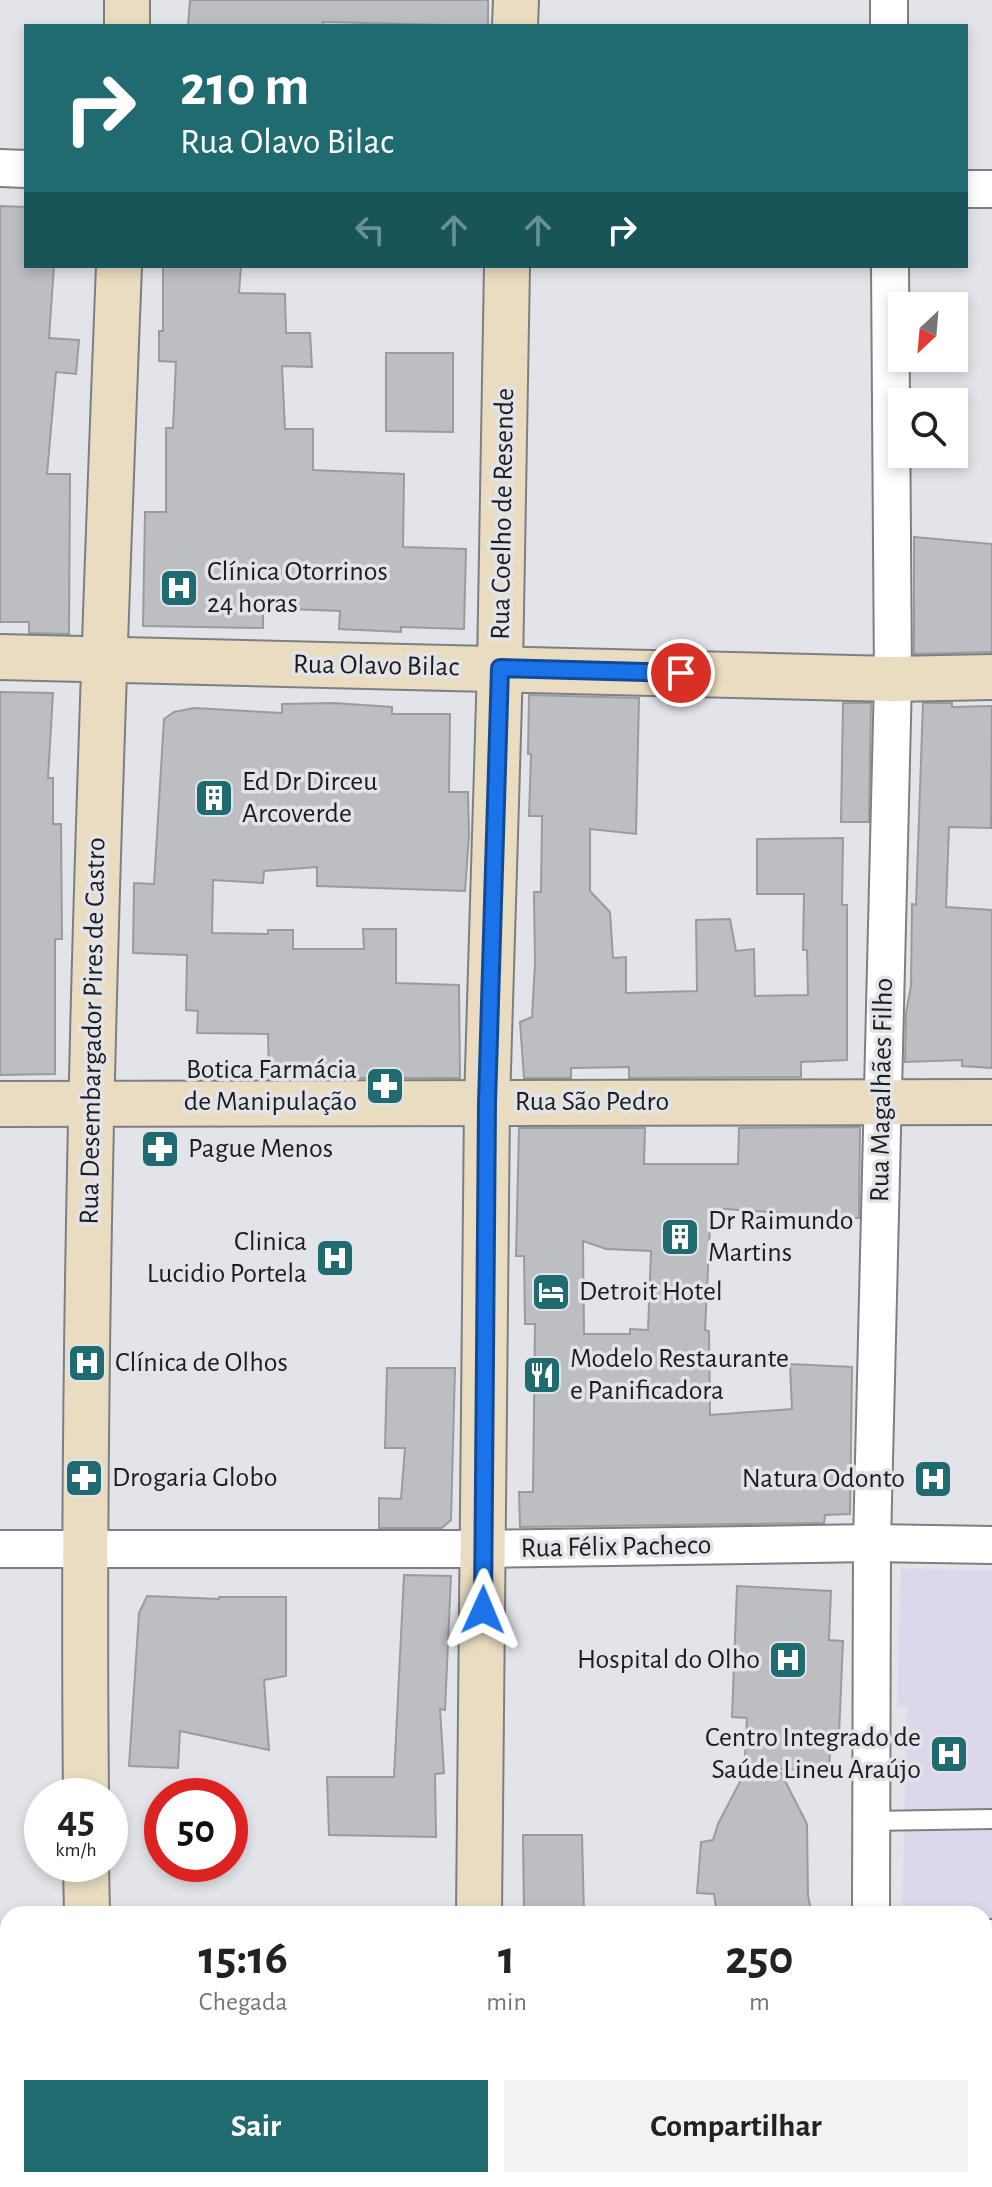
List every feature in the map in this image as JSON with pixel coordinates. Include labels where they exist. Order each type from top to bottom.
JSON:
[{"type":"main road","points":[[127,0],[127,24]]},
{"type":"main road","points":[[515,24],[516,0]]},
{"type":"main road","name":"Rua Desembargador Pires de Castro","points":[[86,1778],[83,1548],[91,1104],[103,661],[119,268]]},
{"type":"main road","name":"Rua Coelho de Resende","points":[[479,1906],[487,1103],[500,668],[507,268]]},
{"type":"main road","name":"Rua Olavo Bilac","points":[[0,657],[893,679],[992,677]]},
{"type":"main road","name":"Rua São Pedro","points":[[0,1104],[992,1102]]},
{"type":"main road","points":[[86,1882],[87,1906]]},
{"type":"street","points":[[889,0],[889,24]]},
{"type":"street","points":[[0,168],[24,169]]},
{"type":"street","points":[[968,189],[992,189]]},
{"type":"street","name":"Rua Magalhães Filho","points":[[871,1906],[872,1543],[893,679],[890,268]]},
{"type":"street","name":"Rua Félix Pacheco","points":[[0,1549],[483,1549],[872,1543],[992,1545]]},
{"type":"lane","points":[[871,1821],[992,1819]]},
{"type":"shaded area","name":"Centro Integrado de Saúde Lineu Araújo","points":[[901,1568],[992,1571],[992,1906],[902,1906],[907,1708],[897,1707]]},
{"type":"building","points":[[190,0],[488,0],[488,24],[188,24]]},
{"type":"building","points":[[0,206],[24,207],[24,268],[54,268],[49,338],[79,340],[76,374],[56,372],[47,474],[70,474],[69,634],[29,633],[29,622],[0,622]]},
{"type":"building","points":[[163,268],[241,268],[239,293],[285,294],[286,333],[310,333],[312,367],[282,366],[285,429],[313,429],[313,470],[404,474],[403,547],[466,549],[464,629],[401,627],[401,632],[339,629],[340,611],[263,608],[263,628],[143,626],[145,512],[166,512],[166,428],[173,428],[176,362],[159,361],[159,331],[163,331]]},
{"type":"building","points":[[386,353],[453,353],[453,432],[386,431]]},
{"type":"building","points":[[914,537],[992,544],[992,652],[914,654]]},
{"type":"building","points":[[0,692],[53,693],[48,778],[53,778],[53,824],[61,824],[62,939],[55,939],[55,1074],[0,1075]]},
{"type":"building","points":[[529,695],[639,698],[636,834],[590,829],[590,891],[610,912],[613,958],[626,957],[626,993],[697,991],[696,920],[730,919],[736,951],[754,949],[755,996],[808,995],[807,950],[803,950],[804,894],[757,894],[757,839],[843,838],[842,905],[847,905],[847,1060],[801,1062],[801,1077],[629,1078],[629,1067],[571,1068],[571,1078],[524,1078],[520,1022],[532,1017],[534,892],[541,892],[542,816],[529,816]]},
{"type":"building","points":[[843,703],[871,703],[869,822],[841,822]]},
{"type":"building","points":[[923,703],[952,703],[952,707],[992,706],[991,828],[949,827],[946,907],[992,910],[992,1068],[962,1066],[962,1060],[905,1062],[906,1013],[911,986],[912,904],[916,905]]},
{"type":"building","points":[[282,704],[392,707],[392,714],[450,714],[449,792],[468,792],[465,891],[317,886],[317,867],[264,871],[263,883],[213,880],[212,933],[268,934],[268,930],[293,930],[293,949],[364,949],[363,929],[396,929],[396,983],[459,985],[460,1078],[269,1078],[268,1034],[197,1033],[198,1011],[186,1010],[187,955],[133,953],[134,883],[154,884],[164,719],[174,712],[194,708],[282,713]]},
{"type":"building","points":[[860,1127],[859,1218],[823,1219],[823,1216],[711,1208],[705,1330],[709,1331],[710,1415],[792,1409],[790,1364],[852,1367],[850,1514],[825,1515],[824,1523],[520,1527],[519,1492],[533,1492],[535,1324],[525,1324],[524,1256],[516,1256],[519,1128],[645,1128],[644,1164],[738,1164],[739,1128]],"holes":[[[583,1241],[606,1249],[651,1251],[648,1330],[630,1329],[630,1334],[584,1334]]]},
{"type":"building","points":[[387,1368],[455,1368],[451,1520],[442,1528],[379,1528],[379,1498],[401,1499],[405,1448],[385,1448]]},
{"type":"building","points":[[404,1575],[451,1576],[445,1710],[440,1709],[444,1773],[435,1774],[436,1837],[329,1835],[327,1777],[394,1777]]},
{"type":"building","points":[[737,1586],[831,1591],[829,1640],[843,1641],[839,1735],[831,1735],[829,1771],[779,1769],[807,1824],[810,1906],[716,1906],[714,1894],[697,1893],[701,1842],[713,1840],[744,1774],[747,1718],[732,1717]]},
{"type":"building","points":[[147,1596],[219,1599],[286,1597],[286,1676],[264,1680],[269,1750],[180,1731],[178,1768],[129,1766],[139,1613]]},
{"type":"building","points":[[523,1835],[582,1835],[584,1906],[524,1906]]},
{"type":"place","name":"Clínica Otorrinos 24 horas","points":[[179,588]]},
{"type":"place","name":"Ed Dr Dirceu Arcoverde","points":[[214,798]]},
{"type":"place","name":"Botica Farmácia de Manipulação","points":[[385,1086]]},
{"type":"place","name":"Pague Menos","points":[[160,1149]]},
{"type":"place","name":"Dr Raimundo Martins","points":[[680,1237]]},
{"type":"place","name":"Clinica Lucidio Portela","points":[[335,1258]]},
{"type":"place","name":"Detroit Hotel","points":[[551,1292]]},
{"type":"place","name":"Clínica de Olhos","points":[[87,1363]]},
{"type":"place","name":"Modelo Restaurante e Panificadora","points":[[542,1375]]},
{"type":"place","name":"Drogaria Globo","points":[[84,1478]]},
{"type":"place","name":"Natura Odonto","points":[[933,1479]]},
{"type":"place","name":"Hospital do Olho","points":[[788,1660]]},
{"type":"place","name":"Centro Integrado de Saúde Lineu Araújo","points":[[949,1754]]},
{"type":"route","points":[[483,1610],[487,1103],[500,668],[681,673]]}]
